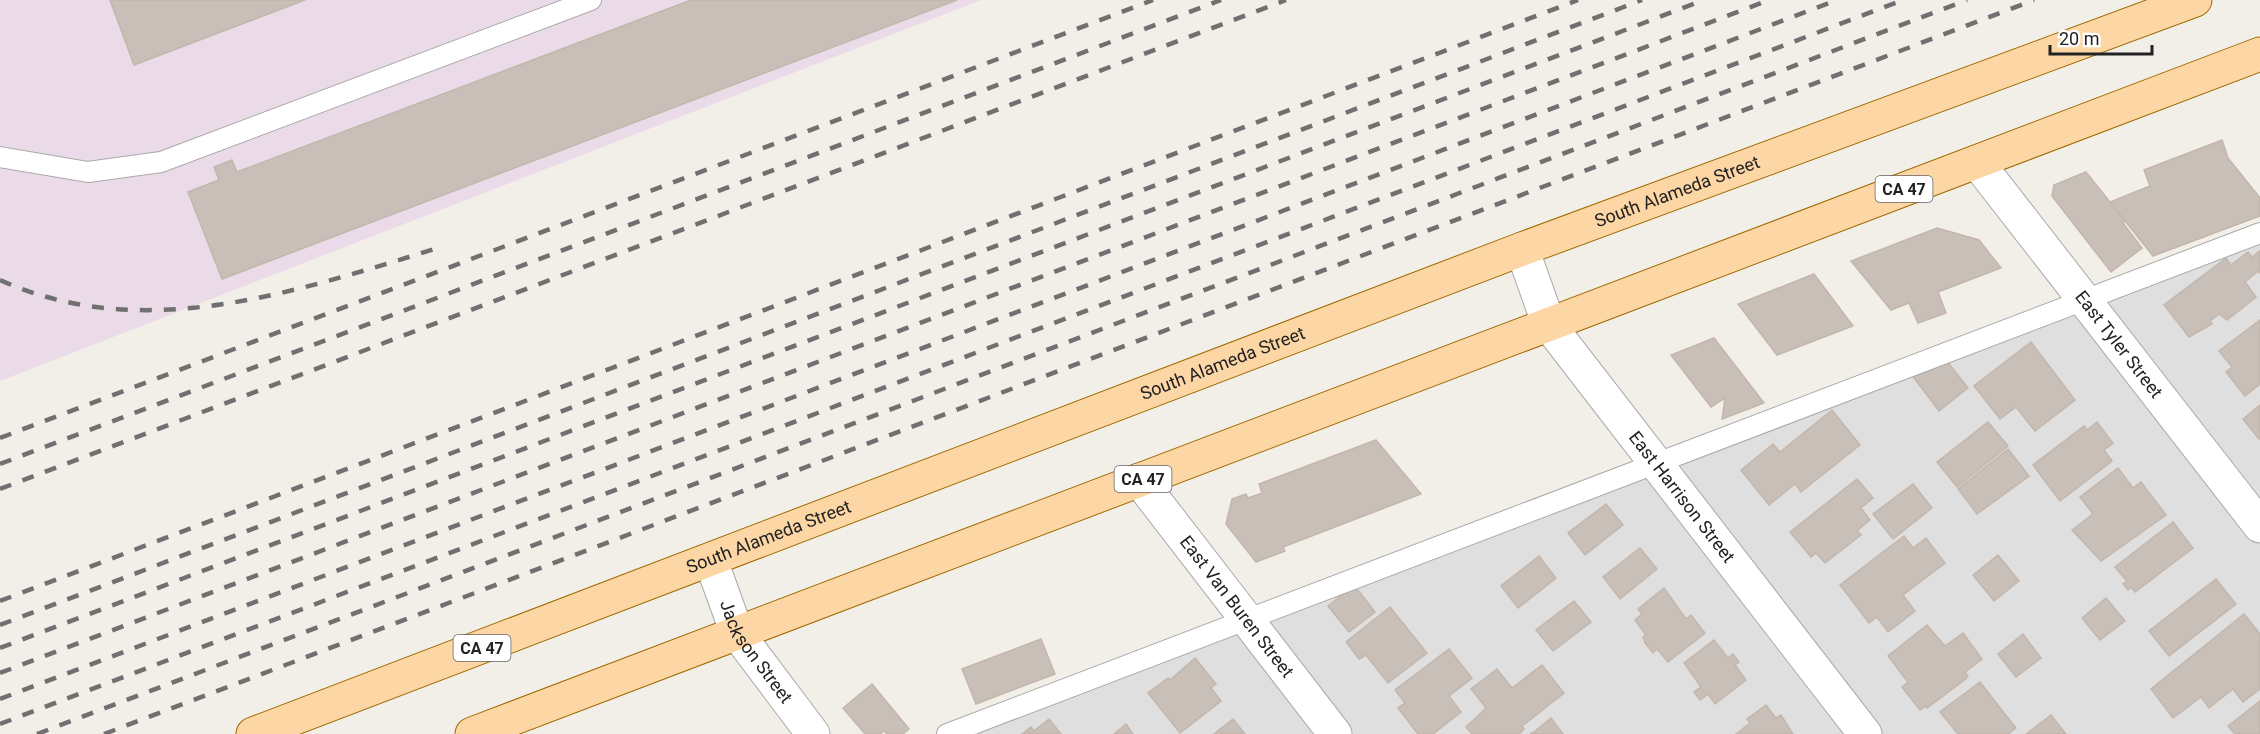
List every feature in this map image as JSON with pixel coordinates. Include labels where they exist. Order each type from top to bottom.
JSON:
[{"type":"main road","name":"South Alameda Street","points":[[253,734],[711,561],[1522,249],[2195,0]]},
{"type":"main road","name":"CA 47","points":[[472,734],[2260,54]]},
{"type":"street","name":"East Tyler Street","points":[[1977,162],[2260,526]]},
{"type":"street","name":"East Harrison Street","points":[[1522,249],[1549,325],[1865,734]]},
{"type":"street","name":"East Van Buren Street","points":[[1139,480],[1335,734]]},
{"type":"street","name":"Jackson Street","points":[[711,561],[737,633],[813,734]]},
{"type":"lane","points":[[0,157],[88,172],[161,162],[591,0]]},
{"type":"lane","points":[[947,734],[2260,233]]},
{"type":"shaded area","points":[[0,0],[981,0],[0,381]]},
{"type":"shaded area","points":[[2260,244],[2260,734],[974,734]]},
{"type":"building","points":[[110,0],[305,0],[134,65]]},
{"type":"building","points":[[691,0],[957,0],[222,279],[188,192],[219,180],[214,167],[232,160],[237,172]]},
{"type":"building","points":[[2222,140],[2228,158],[2260,198],[2260,216],[2153,256],[2110,202],[2150,186],[2144,170]]},
{"type":"building","points":[[2086,172],[2125,221],[2123,223],[2142,248],[2111,272],[2052,196],[2054,185]]},
{"type":"building","points":[[1937,228],[1979,240],[2001,268],[1938,292],[1946,313],[1918,323],[1909,303],[1891,310],[1851,261]]},
{"type":"building","points":[[2260,251],[2260,273],[2258,271],[2245,282],[2256,297],[2227,320],[2219,314],[2210,321],[2212,324],[2189,337],[2164,305],[2226,258],[2231,265],[2248,252],[2252,257]]},
{"type":"building","points":[[1814,274],[1853,326],[1777,355],[1738,304]]},
{"type":"building","points":[[2260,320],[2260,384],[2245,396],[2226,372],[2232,367],[2219,351]]},
{"type":"building","points":[[1714,338],[1764,403],[1722,419],[1725,398],[1711,407],[1671,355]]},
{"type":"building","points":[[2031,342],[2075,400],[2035,431],[2016,407],[2000,419],[1974,386]]},
{"type":"building","points":[[1946,360],[1968,388],[1939,411],[1911,374]]},
{"type":"building","points":[[2260,405],[2260,438],[2259,439],[2243,419]]},
{"type":"building","points":[[1832,410],[1860,445],[1801,492],[1795,484],[1769,505],[1741,470],[1773,444],[1780,452]]},
{"type":"building","points":[[1988,422],[2008,446],[1957,487],[1937,462]]},
{"type":"building","points":[[2097,422],[2113,443],[2104,450],[2112,461],[2060,501],[2033,465],[2084,426],[2087,430]]},
{"type":"building","points":[[1376,440],[1421,494],[1283,547],[1285,551],[1256,562],[1226,524],[1232,499],[1246,494],[1248,498],[1262,493],[1259,484]]},
{"type":"building","points":[[2008,449],[2029,476],[1977,514],[1958,489]]},
{"type":"building","points":[[2118,468],[2133,488],[2141,482],[2166,515],[2101,561],[2072,530],[2093,514],[2080,497]]},
{"type":"building","points":[[1857,479],[1873,498],[1861,508],[1870,520],[1857,531],[1861,535],[1825,563],[1816,553],[1811,557],[1790,532]]},
{"type":"building","points":[[1913,484],[1932,508],[1893,539],[1873,514]]},
{"type":"building","points":[[1606,504],[1623,525],[1585,555],[1568,533]]},
{"type":"building","points":[[2173,522],[2193,548],[2135,592],[2131,587],[2128,590],[2123,584],[2127,581],[2115,567]]},
{"type":"building","points":[[1904,536],[1913,548],[1926,538],[1945,563],[1903,595],[1915,611],[1888,632],[1877,617],[1869,623],[1840,585]]},
{"type":"building","points":[[1640,548],[1657,569],[1620,599],[1603,577]]},
{"type":"building","points":[[1998,555],[2019,581],[1994,601],[1973,575]]},
{"type":"building","points":[[1539,556],[1556,578],[1518,608],[1501,586]]},
{"type":"building","points":[[2216,579],[2236,604],[2169,656],[2149,631]]},
{"type":"building","points":[[1354,585],[1375,612],[1349,632],[1328,606]]},
{"type":"building","points":[[1664,588],[1686,619],[1691,615],[1705,633],[1668,662],[1657,649],[1653,653],[1645,643],[1643,637],[1646,635],[1635,620],[1642,614],[1638,609]]},
{"type":"building","points":[[2106,598],[2125,621],[2100,640],[2082,618]]},
{"type":"building","points":[[1574,601],[1591,622],[1553,651],[1536,630]]},
{"type":"building","points":[[1390,607],[1427,653],[1388,683],[1366,655],[1359,659],[1346,642]]},
{"type":"building","points":[[2244,614],[2260,634],[2260,689],[2243,702],[2233,689],[2209,708],[2201,697],[2173,718],[2151,689]]},
{"type":"building","points":[[1927,625],[1945,646],[1963,633],[1982,659],[1965,672],[1968,677],[1927,708],[1926,706],[1920,710],[1902,687],[1908,682],[1888,656]]},
{"type":"building","points":[[2023,634],[2041,658],[2016,677],[1998,654]]},
{"type":"building","points":[[1041,639],[1055,674],[976,704],[962,669]]},
{"type":"building","points":[[1714,640],[1728,658],[1733,654],[1739,662],[1735,665],[1746,680],[1715,704],[1708,694],[1700,700],[1694,692],[1701,687],[1684,663]]},
{"type":"building","points":[[1449,649],[1472,678],[1449,696],[1461,712],[1433,734],[1418,734],[1398,708],[1405,703],[1395,690]]},
{"type":"building","points":[[1195,658],[1216,684],[1211,688],[1221,701],[1180,733],[1148,693],[1168,678],[1170,680]]},
{"type":"building","points":[[1542,665],[1564,693],[1522,726],[1524,729],[1519,734],[1472,734],[1466,727],[1486,708],[1471,689],[1497,669],[1512,688]]},
{"type":"building","points":[[1980,682],[2016,728],[2008,734],[1958,734],[1940,712]]},
{"type":"building","points":[[872,684],[909,729],[903,734],[887,734],[884,731],[880,734],[865,734],[843,708]]},
{"type":"building","points":[[2260,701],[2260,734],[2235,734],[2228,726]]},
{"type":"building","points":[[1766,705],[1776,718],[1781,715],[1793,734],[1736,734],[1750,723],[1747,719]]},
{"type":"building","points":[[2051,715],[2066,734],[2026,734]]},
{"type":"building","points":[[1551,718],[1563,734],[1530,734],[1534,732]]},
{"type":"building","points":[[1049,719],[1061,734],[1022,734],[1031,727],[1034,731]]},
{"type":"building","points":[[1233,719],[1245,734],[1214,734]]},
{"type":"building","points":[[1126,724],[1133,734],[1114,734]]},
{"type":"railway","points":[[0,438],[1153,0]]},
{"type":"railway","points":[[0,464],[1221,0]]},
{"type":"railway","points":[[0,489],[1286,0]]},
{"type":"railway","points":[[0,601],[1578,0]]},
{"type":"railway","points":[[0,625],[1642,0]]},
{"type":"railway","points":[[0,648],[1704,0]]},
{"type":"railway","points":[[0,673],[1769,0]]},
{"type":"railway","points":[[0,699],[1837,0]]},
{"type":"railway","points":[[0,724],[1903,0]]},
{"type":"railway","points":[[37,734],[1967,0]]},
{"type":"railway","points":[[104,734],[2034,0]]},
{"type":"railway","points":[[0,280],[54,299],[109,308],[165,310],[220,304],[275,294],[438,248]]}]
